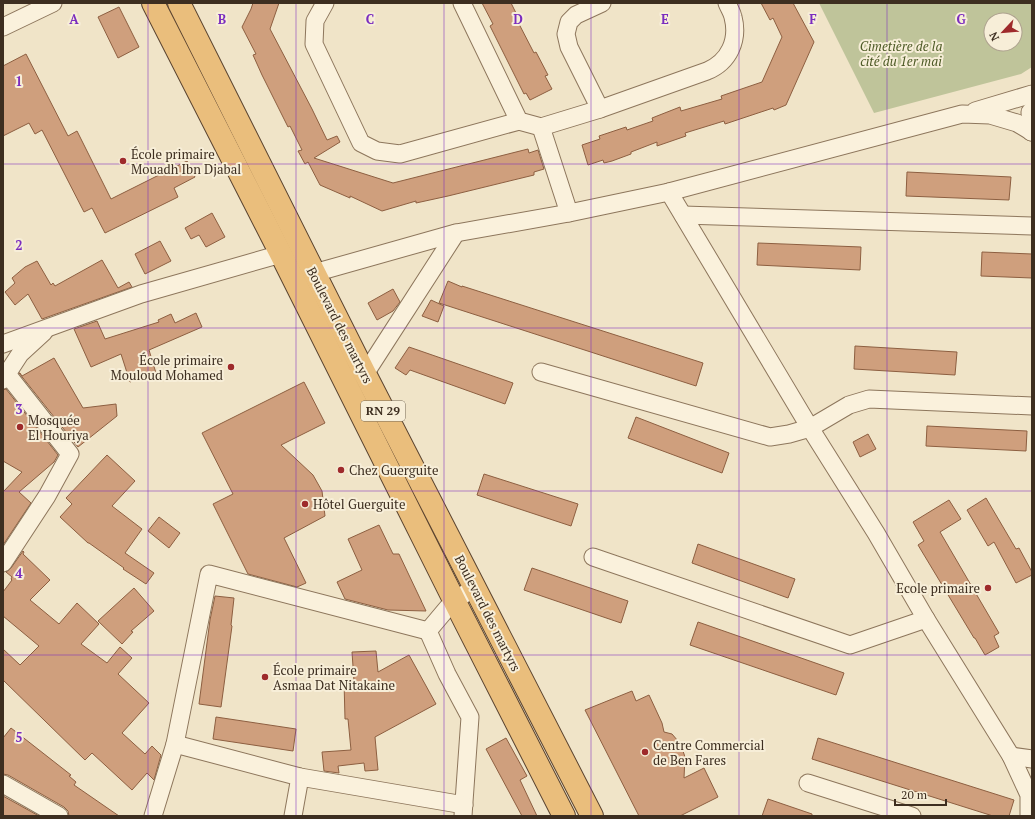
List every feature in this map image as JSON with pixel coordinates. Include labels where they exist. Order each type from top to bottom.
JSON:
[{"type":"highway","name":"Boulevard des martyrs","points":[[153,3],[564,816]]},
{"type":"highway","name":"Boulevard des martyrs","points":[[179,3],[365,374],[592,816]]},
{"type":"street","points":[[3,27],[53,3]]},
{"type":"street","points":[[325,3],[315,21],[314,44],[361,143],[377,151],[400,154],[519,121],[541,127],[600,109],[707,71],[720,64],[729,53],[733,43],[735,32],[733,17],[726,3]]},
{"type":"street","points":[[462,3],[519,121]]},
{"type":"street","points":[[600,109],[569,47],[566,34],[569,22],[576,15],[602,3]]},
{"type":"street","points":[[314,273],[456,233],[569,213],[669,192],[1032,94]]},
{"type":"street","points":[[1031,132],[1030,112],[1032,110]]},
{"type":"street","points":[[962,114],[990,115],[1017,123],[1031,132]]},
{"type":"street","points":[[541,127],[569,213]]},
{"type":"street","points":[[669,192],[810,428],[876,533],[926,619],[1011,756],[1029,795],[1029,816]]},
{"type":"street","points":[[683,215],[1032,226]]},
{"type":"street","points":[[365,374],[456,233]]},
{"type":"street","points":[[3,344],[141,294],[281,254]]},
{"type":"street","points":[[3,563],[47,496],[70,454],[5,377],[20,354],[51,327]]},
{"type":"street","points":[[541,372],[770,437],[789,434],[810,428],[850,405],[869,399],[1032,406]]},
{"type":"street","points":[[594,557],[850,645],[926,619]]},
{"type":"street","points":[[153,816],[176,744],[209,574],[428,631]]},
{"type":"street","points":[[428,631],[454,600],[475,588]]},
{"type":"street","points":[[176,744],[300,777],[464,811],[470,717],[447,674],[428,631]]},
{"type":"street","points":[[1011,756],[1032,759]]},
{"type":"street","points":[[293,816],[300,777]]},
{"type":"street","points":[[808,783],[912,816]]},
{"type":"street","points":[[3,784],[59,816]]},
{"type":"green space","name":"Cimetière de la cité du 1er mai","points":[[819,3],[1032,3],[1032,67],[1021,74],[874,113]]},
{"type":"building","points":[[253,3],[279,3],[270,29],[327,140],[337,136],[340,142],[314,158],[393,183],[528,149],[529,153],[538,150],[544,169],[534,172],[534,175],[448,196],[416,203],[416,201],[382,211],[350,196],[350,198],[320,185],[308,162],[305,164],[298,151],[302,150],[290,126],[288,127],[262,75],[253,55],[256,54],[242,27]]},
{"type":"building","points":[[482,3],[511,3],[520,21],[518,22],[534,53],[536,52],[548,75],[545,76],[552,89],[530,100],[526,93],[524,94],[490,26],[493,24]]},
{"type":"building","points":[[761,3],[793,3],[814,42],[786,105],[774,110],[773,108],[725,124],[724,121],[685,133],[686,136],[657,146],[657,142],[612,161],[604,163],[603,160],[588,165],[582,145],[600,139],[599,136],[626,127],[627,130],[653,121],[652,118],[680,107],[681,111],[722,99],[721,96],[762,82],[782,37],[773,18],[770,20]]},
{"type":"building","points":[[119,7],[139,47],[118,58],[98,17]]},
{"type":"building","points":[[26,54],[68,136],[77,131],[111,199],[187,161],[195,177],[174,188],[178,197],[105,233],[92,208],[84,212],[42,130],[35,134],[29,123],[3,136],[3,66]]},
{"type":"building","points":[[907,172],[1011,177],[1009,200],[906,196]]},
{"type":"building","points":[[212,213],[225,237],[206,247],[199,235],[191,239],[185,228]]},
{"type":"building","points":[[160,241],[171,261],[145,274],[135,254]]},
{"type":"building","points":[[758,243],[861,247],[860,270],[757,265]]},
{"type":"building","points":[[982,252],[1032,254],[1032,278],[981,276]]},
{"type":"building","points":[[102,260],[118,288],[129,282],[132,287],[42,319],[28,294],[15,305],[5,292],[15,283],[12,278],[25,267],[37,261],[51,285],[53,283],[55,286]]},
{"type":"building","points":[[448,281],[462,287],[703,363],[696,386],[439,303]]},
{"type":"building","points":[[393,289],[400,302],[393,311],[377,320],[368,303]]},
{"type":"building","points":[[431,300],[444,306],[438,322],[422,316]]},
{"type":"building","points":[[196,313],[202,327],[149,350],[156,373],[130,382],[121,354],[91,367],[74,329],[97,321],[105,339],[159,322],[158,320],[171,314],[175,323]]},
{"type":"building","points":[[855,346],[957,352],[955,375],[854,369]]},
{"type":"building","points":[[409,347],[513,383],[505,404],[410,370],[406,375],[395,368]]},
{"type":"building","points":[[54,358],[83,408],[116,404],[117,416],[78,447],[19,373],[22,376]]},
{"type":"building","points":[[304,382],[325,423],[281,445],[313,475],[322,491],[325,516],[284,538],[306,583],[297,587],[248,574],[213,504],[233,494],[202,433]]},
{"type":"building","name":"Mosquée El Houriya","points":[[6,389],[58,455],[54,462],[19,492],[31,503],[3,545],[3,492],[22,472],[3,461],[3,390]]},
{"type":"building","points":[[636,417],[729,453],[722,473],[628,438]]},
{"type":"building","points":[[927,426],[1027,431],[1026,451],[926,446]]},
{"type":"building","points":[[868,434],[876,449],[860,457],[853,442]]},
{"type":"building","points":[[107,455],[135,481],[112,506],[142,529],[125,553],[154,573],[146,584],[88,543],[60,517],[72,504],[66,498]]},
{"type":"building","points":[[484,474],[578,504],[571,526],[477,495]]},
{"type":"building","points":[[986,498],[1016,549],[1019,548],[1032,572],[1032,575],[1016,583],[994,542],[988,546],[967,510]]},
{"type":"building","points":[[949,500],[961,519],[940,532],[999,633],[994,636],[999,647],[985,655],[918,545],[924,541],[913,522]]},
{"type":"building","points":[[159,517],[180,533],[169,548],[148,531]]},
{"type":"building","points":[[379,525],[393,554],[399,554],[426,611],[388,610],[345,599],[337,582],[362,570],[348,539]]},
{"type":"building","points":[[698,544],[795,579],[788,598],[692,563]]},
{"type":"building","points":[[23,551],[23,554],[50,580],[30,600],[59,624],[77,603],[99,624],[81,644],[107,663],[120,647],[132,658],[118,674],[149,703],[122,733],[145,754],[152,746],[161,755],[154,780],[147,773],[132,790],[92,753],[85,760],[3,680],[3,649],[20,665],[39,646],[3,616],[3,592],[12,580],[12,577],[6,572],[11,568]]},
{"type":"building","points":[[532,568],[628,601],[621,623],[524,590]]},
{"type":"building","points":[[134,588],[154,611],[131,631],[133,632],[122,644],[98,621]]},
{"type":"building","points":[[215,596],[234,598],[232,626],[221,707],[199,704],[210,620]]},
{"type":"building","points":[[698,622],[844,673],[836,695],[690,645]]},
{"type":"building","points":[[376,651],[378,672],[409,655],[436,704],[375,737],[378,770],[365,771],[364,763],[338,766],[339,773],[324,771],[322,752],[351,750],[348,719],[345,719],[344,681],[354,681],[352,652]]},
{"type":"building","name":"Centre Commercial de Ben Fares","points":[[632,691],[636,701],[649,695],[662,723],[664,732],[672,734],[678,741],[685,757],[684,778],[704,768],[718,797],[680,816],[639,816],[585,710]]},
{"type":"building","points":[[216,717],[296,729],[293,751],[213,739]]},
{"type":"building","points":[[11,728],[71,775],[69,776],[76,782],[74,785],[119,816],[69,816],[68,811],[64,807],[8,775],[3,774],[3,738]]},
{"type":"building","points":[[506,738],[527,776],[520,780],[537,816],[522,816],[486,749]]},
{"type":"building","points":[[818,738],[1014,800],[1009,816],[993,816],[812,759]]},
{"type":"building","points":[[3,796],[39,816],[3,816]]},
{"type":"building","points":[[768,799],[812,814],[812,816],[762,816]]},
{"type":"place","name":"École primaire Mouadh Ibn Djabal","points":[[123,161]]},
{"type":"place","name":"École primaire Mouloud Mohamed","points":[[231,367]]},
{"type":"place","name":"Mosquée El Houriya","points":[[20,427]]},
{"type":"place","name":"Chez Guerguite","points":[[341,470]]},
{"type":"place","name":"Hôtel Guerguite","points":[[305,504]]},
{"type":"place","name":"Ecole primaire","points":[[988,588]]},
{"type":"place","name":"École primaire Asmaa Dat Nitakaine","points":[[265,677]]},
{"type":"place","name":"Centre Commercial de Ben Fares","points":[[645,752]]}]
